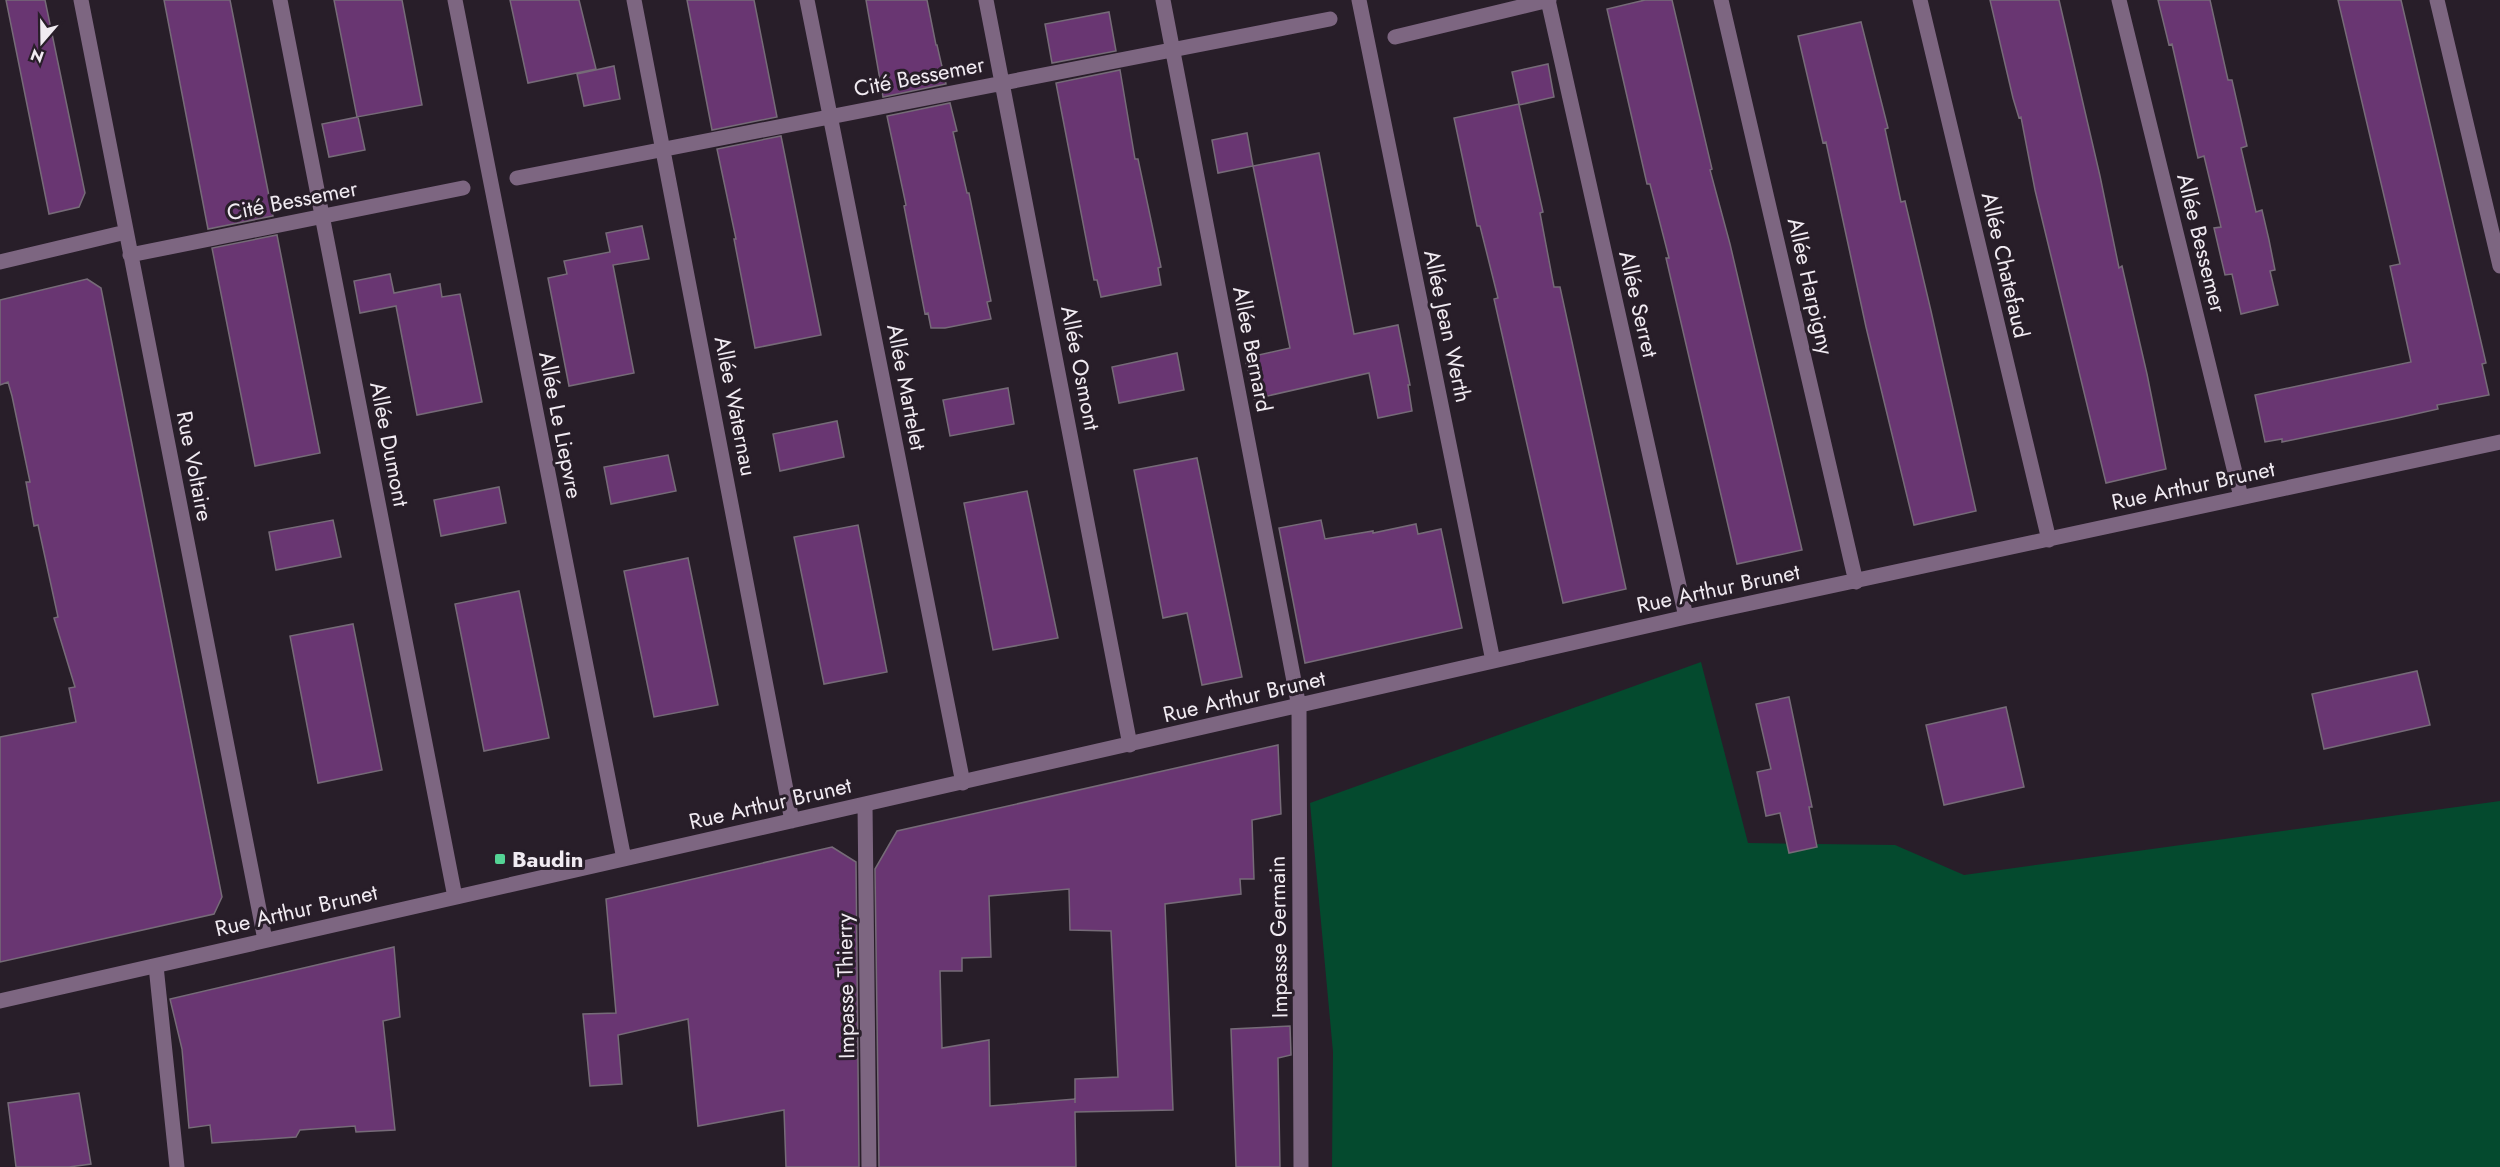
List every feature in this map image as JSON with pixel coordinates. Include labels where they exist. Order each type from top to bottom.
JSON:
[{"type":"street","name":"Rue Voltaire","points":[[81,0],[265,940]]},
{"type":"street","name":"Allée Dumont","points":[[280,0],[455,897]]},
{"type":"street","name":"Allée Le Liepvre","points":[[455,0],[624,859]]},
{"type":"street","name":"Allée Waternau","points":[[634,0],[792,821]]},
{"type":"street","name":"Allée Martelet","points":[[807,0],[963,783]]},
{"type":"street","name":"Allée Osmont","points":[[986,0],[1130,745]]},
{"type":"street","name":"Allée Bernard","points":[[1163,0],[1299,707]]},
{"type":"street","name":"Allée Jean Werth","points":[[1359,0],[1493,661]]},
{"type":"street","points":[[1395,38],[1549,0]]},
{"type":"street","name":"Allée Serret","points":[[1549,0],[1686,617]]},
{"type":"street","name":"Allée Harpigny","points":[[1721,0],[1856,582]]},
{"type":"street","name":"Allée Chatefaud","points":[[1920,0],[2049,540]]},
{"type":"street","name":"Allée Bessemer","points":[[2119,0],[2241,497]]},
{"type":"street","points":[[2437,0],[2500,266]]},
{"type":"street","name":"Cité Bessemer","points":[[517,178],[1330,19]]},
{"type":"street","name":"Cité Bessemer","points":[[130,255],[463,188]]},
{"type":"street","points":[[0,262],[126,232]]},
{"type":"street","name":"Rue Arthur Brunet","points":[[0,1001],[1299,707],[1686,617],[2500,442]]},
{"type":"street","name":"Impasse Germain","points":[[1299,707],[1301,1167]]},
{"type":"street","name":"Impasse Thierry","points":[[865,804],[869,1167]]},
{"type":"street","points":[[156,966],[177,1167]]},
{"type":"green space","points":[[1701,662],[1748,843],[1895,845],[1964,875],[2500,801],[2500,1167],[1332,1167],[1333,1052],[1310,803]]},
{"type":"building","points":[[6,0],[45,0],[85,193],[79,207],[49,214]]},
{"type":"building","points":[[164,0],[230,0],[273,216],[208,229]]},
{"type":"building","points":[[334,0],[402,0],[422,105],[357,117]]},
{"type":"building","points":[[510,0],[579,0],[596,69],[528,83]]},
{"type":"building","points":[[687,0],[754,0],[777,117],[712,130]]},
{"type":"building","points":[[866,0],[927,0],[946,84],[883,97]]},
{"type":"building","points":[[1645,0],[1672,0],[1712,169],[1710,170],[1730,244],[1802,550],[1737,564],[1666,258],[1669,258],[1650,184],[1647,184],[1607,9]]},
{"type":"building","points":[[1990,0],[2059,0],[2119,268],[2122,266],[2147,374],[2166,469],[2106,483],[2035,190],[2021,117],[2019,118],[2013,98]]},
{"type":"building","points":[[2158,0],[2210,0],[2228,80],[2232,80],[2247,146],[2241,148],[2256,212],[2262,210],[2269,240],[2275,270],[2270,271],[2278,305],[2241,314],[2232,274],[2225,275],[2214,228],[2221,227],[2204,156],[2198,158],[2172,44],[2169,45]]},
{"type":"building","points":[[2338,0],[2401,0],[2486,363],[2482,364],[2489,395],[2437,405],[2438,409],[2398,418],[2282,442],[2282,439],[2265,442],[2255,395],[2411,362],[2390,266],[2400,264]]},
{"type":"building","points":[[1109,12],[1116,51],[1052,63],[1045,24]]},
{"type":"building","points":[[1861,22],[1888,128],[1885,129],[1901,202],[1905,201],[1976,511],[1914,525],[1866,327],[1826,142],[1823,143],[1798,36]]},
{"type":"building","points":[[1548,64],[1554,97],[1519,105],[1543,212],[1540,213],[1554,287],[1560,287],[1626,589],[1563,603],[1494,299],[1498,298],[1480,226],[1477,226],[1454,118],[1519,104],[1512,72]]},
{"type":"building","points":[[614,66],[620,99],[584,106],[577,74]]},
{"type":"building","points":[[1120,70],[1135,159],[1138,159],[1161,267],[1158,268],[1161,285],[1101,297],[1097,280],[1094,280],[1056,83]]},
{"type":"building","points":[[950,103],[957,131],[953,132],[967,193],[969,193],[991,301],[987,302],[991,319],[945,328],[931,328],[928,313],[925,314],[904,206],[906,205],[887,116]]},
{"type":"building","points":[[358,117],[365,150],[329,157],[322,124]]},
{"type":"building","points":[[1247,133],[1253,166],[1218,173],[1212,140]]},
{"type":"building","points":[[781,136],[821,335],[755,348],[717,149]]},
{"type":"building","points":[[1319,153],[1354,334],[1398,325],[1410,385],[1408,385],[1412,411],[1378,418],[1369,373],[1254,399],[1245,358],[1290,348],[1253,166]]},
{"type":"building","points":[[642,226],[649,259],[613,265],[634,373],[569,386],[548,278],[567,274],[564,261],[610,252],[606,233]]},
{"type":"building","points":[[277,235],[320,453],[255,466],[212,248]]},
{"type":"building","points":[[390,274],[394,293],[440,284],[442,297],[460,294],[482,402],[417,415],[396,306],[360,313],[354,281]]},
{"type":"building","points":[[87,279],[101,288],[222,897],[214,914],[0,962],[0,737],[76,722],[69,688],[75,687],[54,618],[58,617],[38,525],[34,526],[26,482],[30,482],[12,396],[8,382],[0,385],[0,300]]},
{"type":"building","points":[[1177,353],[1184,390],[1119,403],[1112,367]]},
{"type":"building","points":[[1008,388],[1014,424],[950,436],[943,400]]},
{"type":"building","points":[[837,421],[844,457],[780,471],[773,434]]},
{"type":"building","points":[[668,455],[676,491],[611,504],[604,467]]},
{"type":"building","points":[[1197,458],[1242,677],[1202,685],[1187,613],[1163,618],[1134,470]]},
{"type":"building","points":[[499,487],[506,523],[441,536],[434,500]]},
{"type":"building","points":[[1027,491],[1058,638],[993,650],[964,503]]},
{"type":"building","points":[[333,520],[341,557],[276,570],[269,532]]},
{"type":"building","points":[[1321,520],[1325,539],[1373,531],[1373,533],[1416,524],[1418,534],[1441,529],[1462,628],[1305,663],[1279,528]]},
{"type":"building","points":[[858,525],[887,672],[824,684],[794,537]]},
{"type":"building","points":[[688,558],[718,705],[654,717],[624,571]]},
{"type":"building","points":[[519,591],[549,738],[484,751],[455,604]]},
{"type":"building","points":[[353,624],[382,770],[318,783],[290,636]]},
{"type":"building","points":[[2417,671],[2430,725],[2324,749],[2312,694]]},
{"type":"building","points":[[1789,697],[1812,807],[1809,807],[1817,847],[1789,853],[1780,813],[1766,816],[1757,772],[1771,769],[1756,704]]},
{"type":"building","points":[[2006,707],[2024,787],[1944,805],[1926,725]]},
{"type":"building","points":[[1278,745],[1281,814],[1252,820],[1254,879],[1240,879],[1241,894],[1165,904],[1173,1110],[1075,1112],[1076,1167],[879,1167],[875,869],[897,831]],"holes":[[[1069,889],[1070,930],[1111,931],[1118,1077],[1075,1079],[1075,1099],[990,1106],[989,1040],[942,1048],[940,971],[962,971],[962,958],[991,957],[989,896]]]},
{"type":"building","points":[[832,847],[856,862],[859,1167],[786,1167],[784,1110],[698,1126],[688,1019],[618,1035],[622,1084],[590,1086],[583,1014],[616,1013],[606,899]]},
{"type":"building","points":[[394,947],[400,1017],[383,1021],[395,1130],[356,1132],[355,1126],[300,1130],[296,1137],[212,1143],[210,1125],[189,1128],[182,1049],[170,999]]},
{"type":"building","points":[[1290,1026],[1291,1055],[1278,1058],[1280,1167],[1236,1167],[1231,1029]]},
{"type":"building","points":[[79,1093],[91,1164],[69,1167],[16,1167],[8,1103]]},
{"type":"place","name":"Baudin","points":[[500,859]]}]
